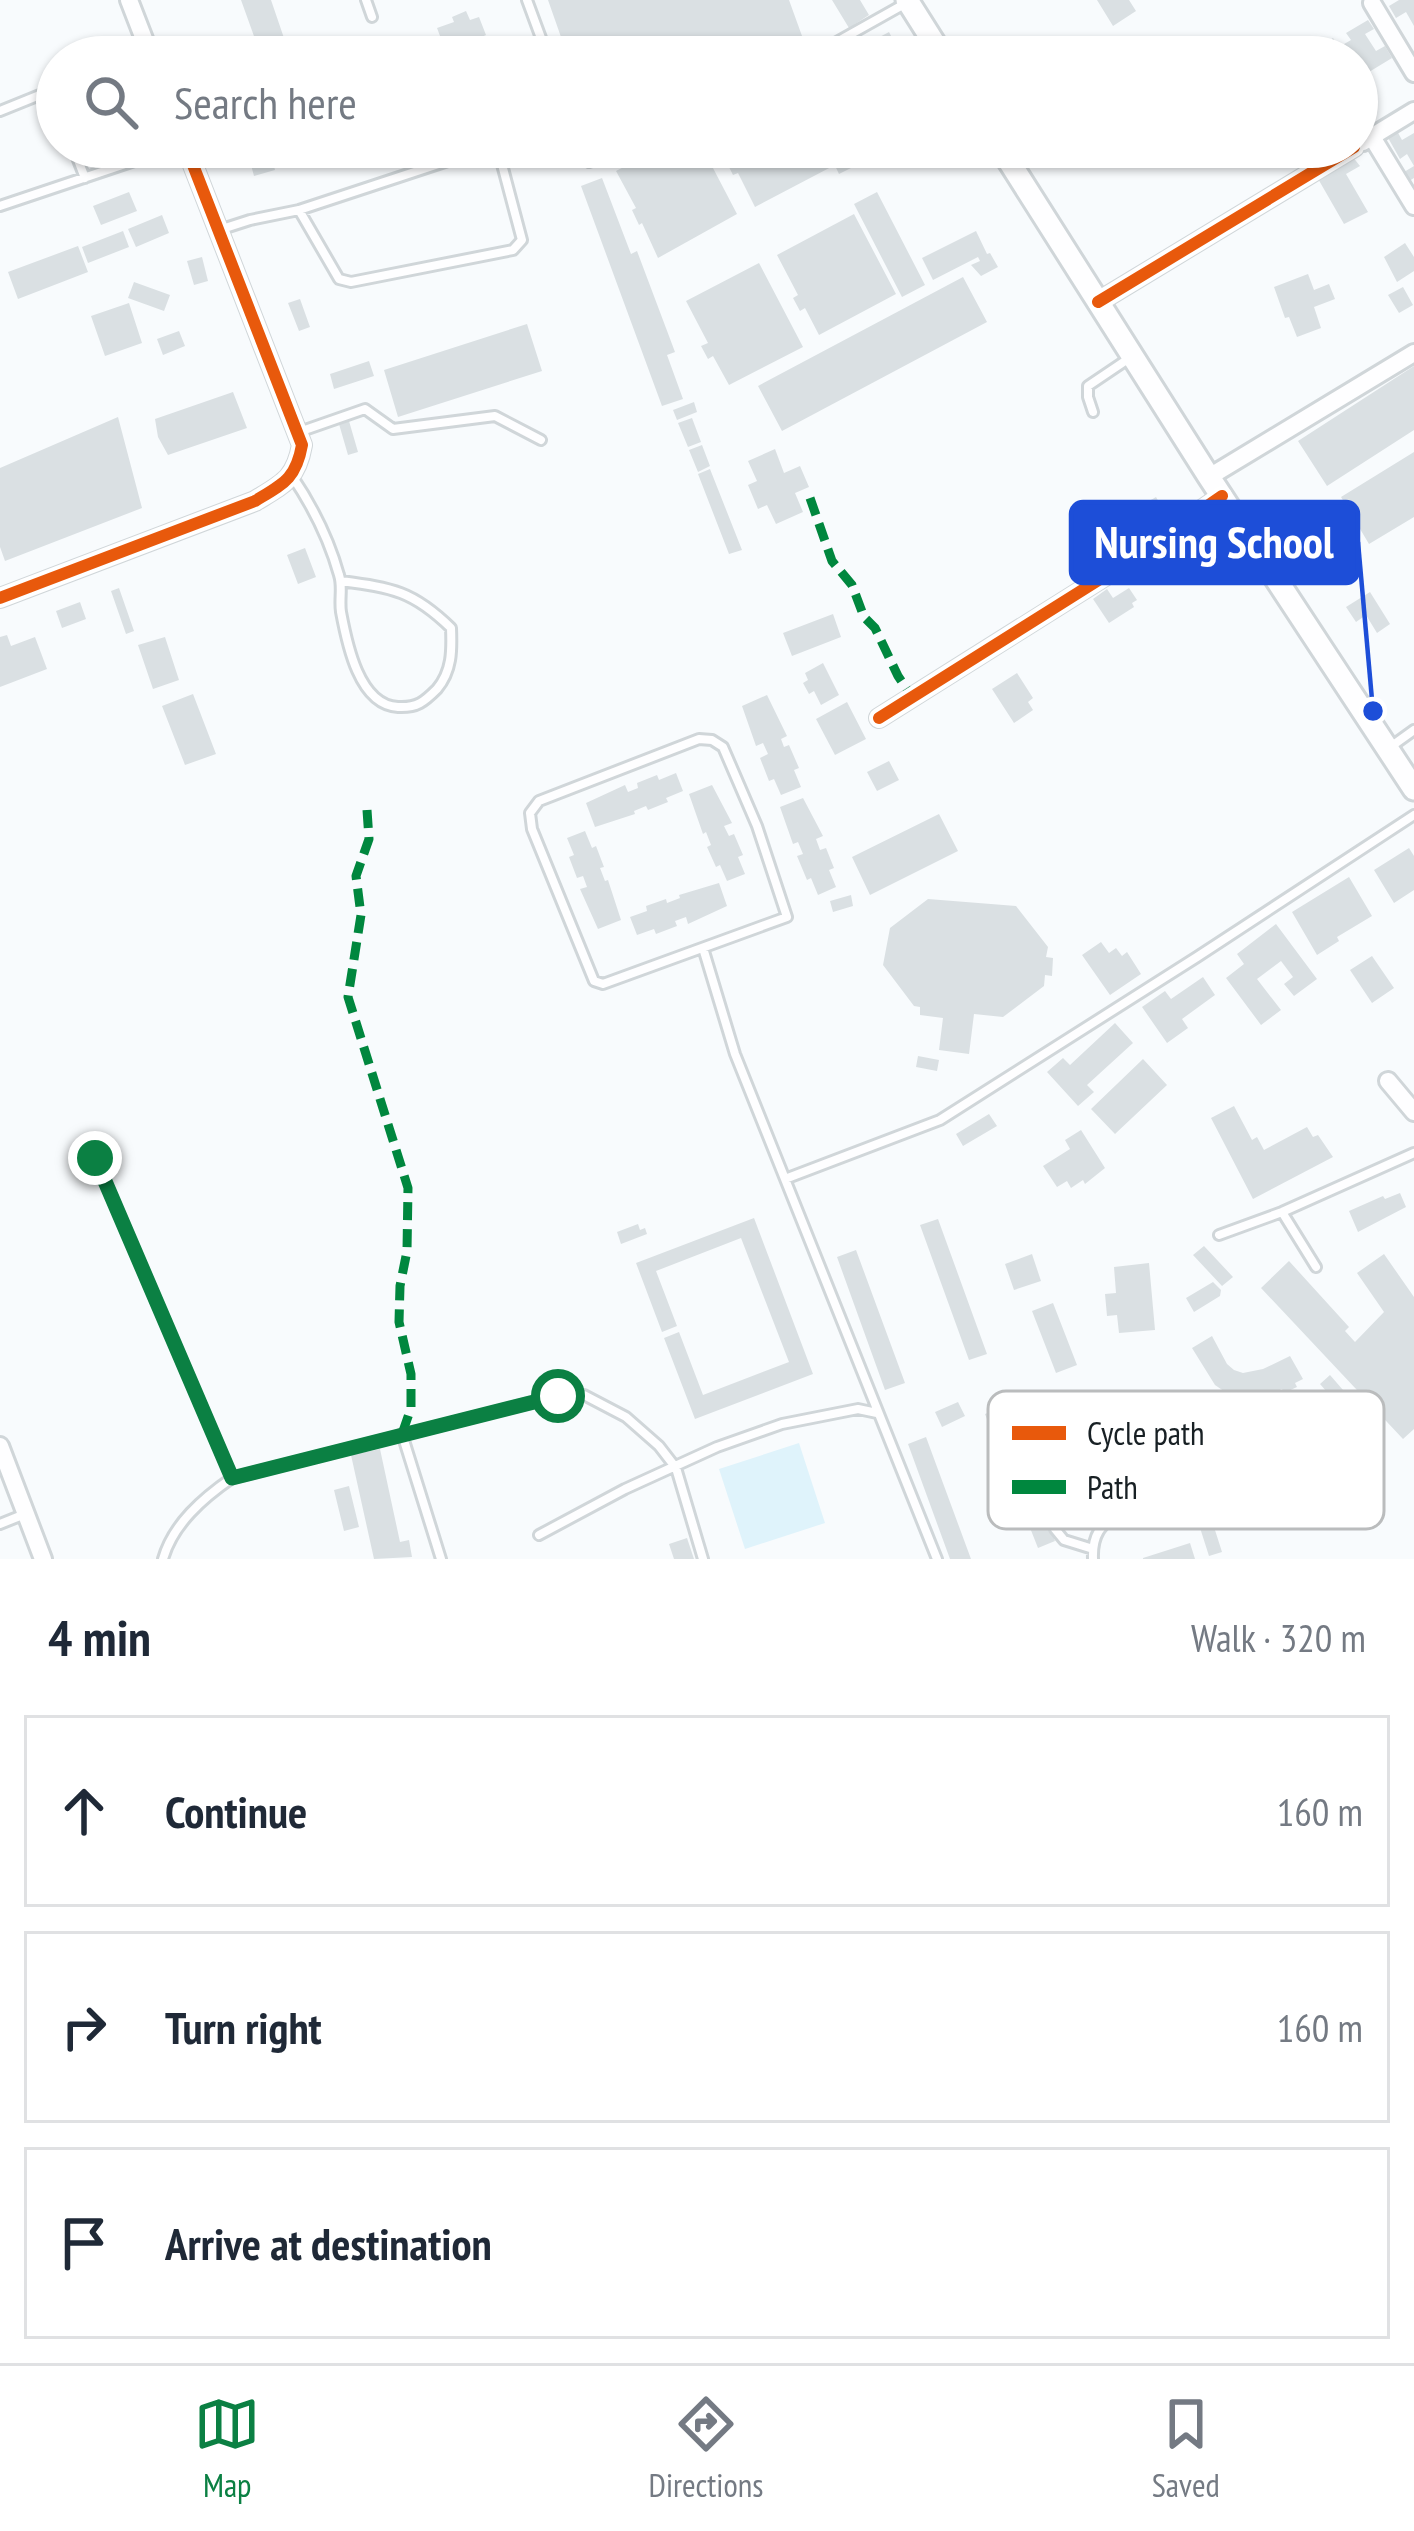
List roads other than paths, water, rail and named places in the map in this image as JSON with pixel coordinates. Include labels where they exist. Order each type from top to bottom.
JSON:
[{"type":"main road","points":[[908,1],[930,36]]},
{"type":"main road","points":[[1013,168],[1414,789]]},
{"type":"street","points":[[135,2],[141,36]]},
{"type":"street","points":[[1372,3],[1414,73]]},
{"type":"street","points":[[1378,133],[1414,111]]},
{"type":"street","points":[[1378,163],[1414,206]]},
{"type":"street","points":[[0,598],[255,501],[284,484],[298,465],[302,445],[194,168]]},
{"type":"street","points":[[1098,302],[1320,168]]},
{"type":"street","points":[[1209,477],[1414,353]]},
{"type":"street","points":[[879,718],[1116,569],[1222,496]]},
{"type":"street","points":[[1388,1081],[1414,1112]]},
{"type":"street","points":[[0,1446],[5,1475],[43,1559]]},
{"type":"lane","points":[[366,0],[372,16]]},
{"type":"lane","points":[[526,0],[540,36]]},
{"type":"lane","points":[[847,36],[908,1]]},
{"type":"lane","points":[[0,111],[36,96]]},
{"type":"lane","points":[[81,168],[85,178]]},
{"type":"lane","points":[[0,206],[114,168]]},
{"type":"lane","points":[[219,230],[299,211],[428,168]]},
{"type":"lane","points":[[299,211],[339,279],[350,282],[513,250],[522,240],[503,168]]},
{"type":"lane","points":[[1093,412],[1088,386],[1132,356]]},
{"type":"lane","points":[[297,433],[365,410],[393,429],[495,416],[541,440]]},
{"type":"lane","points":[[291,475],[315,509],[341,581],[340,608],[358,672],[370,695],[387,706],[422,705],[446,678],[452,628],[434,611],[396,589],[341,581]]},
{"type":"lane","points":[[1388,749],[1414,730]]},
{"type":"lane","points":[[699,739],[724,747],[787,917],[703,948],[603,984],[594,981],[532,830],[530,813],[539,802],[699,739]]},
{"type":"lane","points":[[785,1179],[940,1120],[1414,815]]},
{"type":"lane","points":[[703,948],[735,1054],[937,1559]]},
{"type":"lane","points":[[1219,1235],[1414,1153]]},
{"type":"lane","points":[[95,1158],[232,1478]]},
{"type":"lane","points":[[1282,1212],[1316,1267]]},
{"type":"lane","points":[[163,1559],[183,1522],[204,1497],[232,1478],[558,1396],[584,1395],[626,1417],[676,1468],[704,1559]]},
{"type":"lane","points":[[538,1535],[717,1447],[782,1424],[858,1409],[878,1413]]},
{"type":"lane","points":[[403,1434],[441,1559]]},
{"type":"lane","points":[[0,1523],[26,1514]]},
{"type":"lane","points":[[1055,1529],[1064,1540],[1093,1554]]},
{"type":"place","name":"Nursing School","points":[[1373,711]]}]
